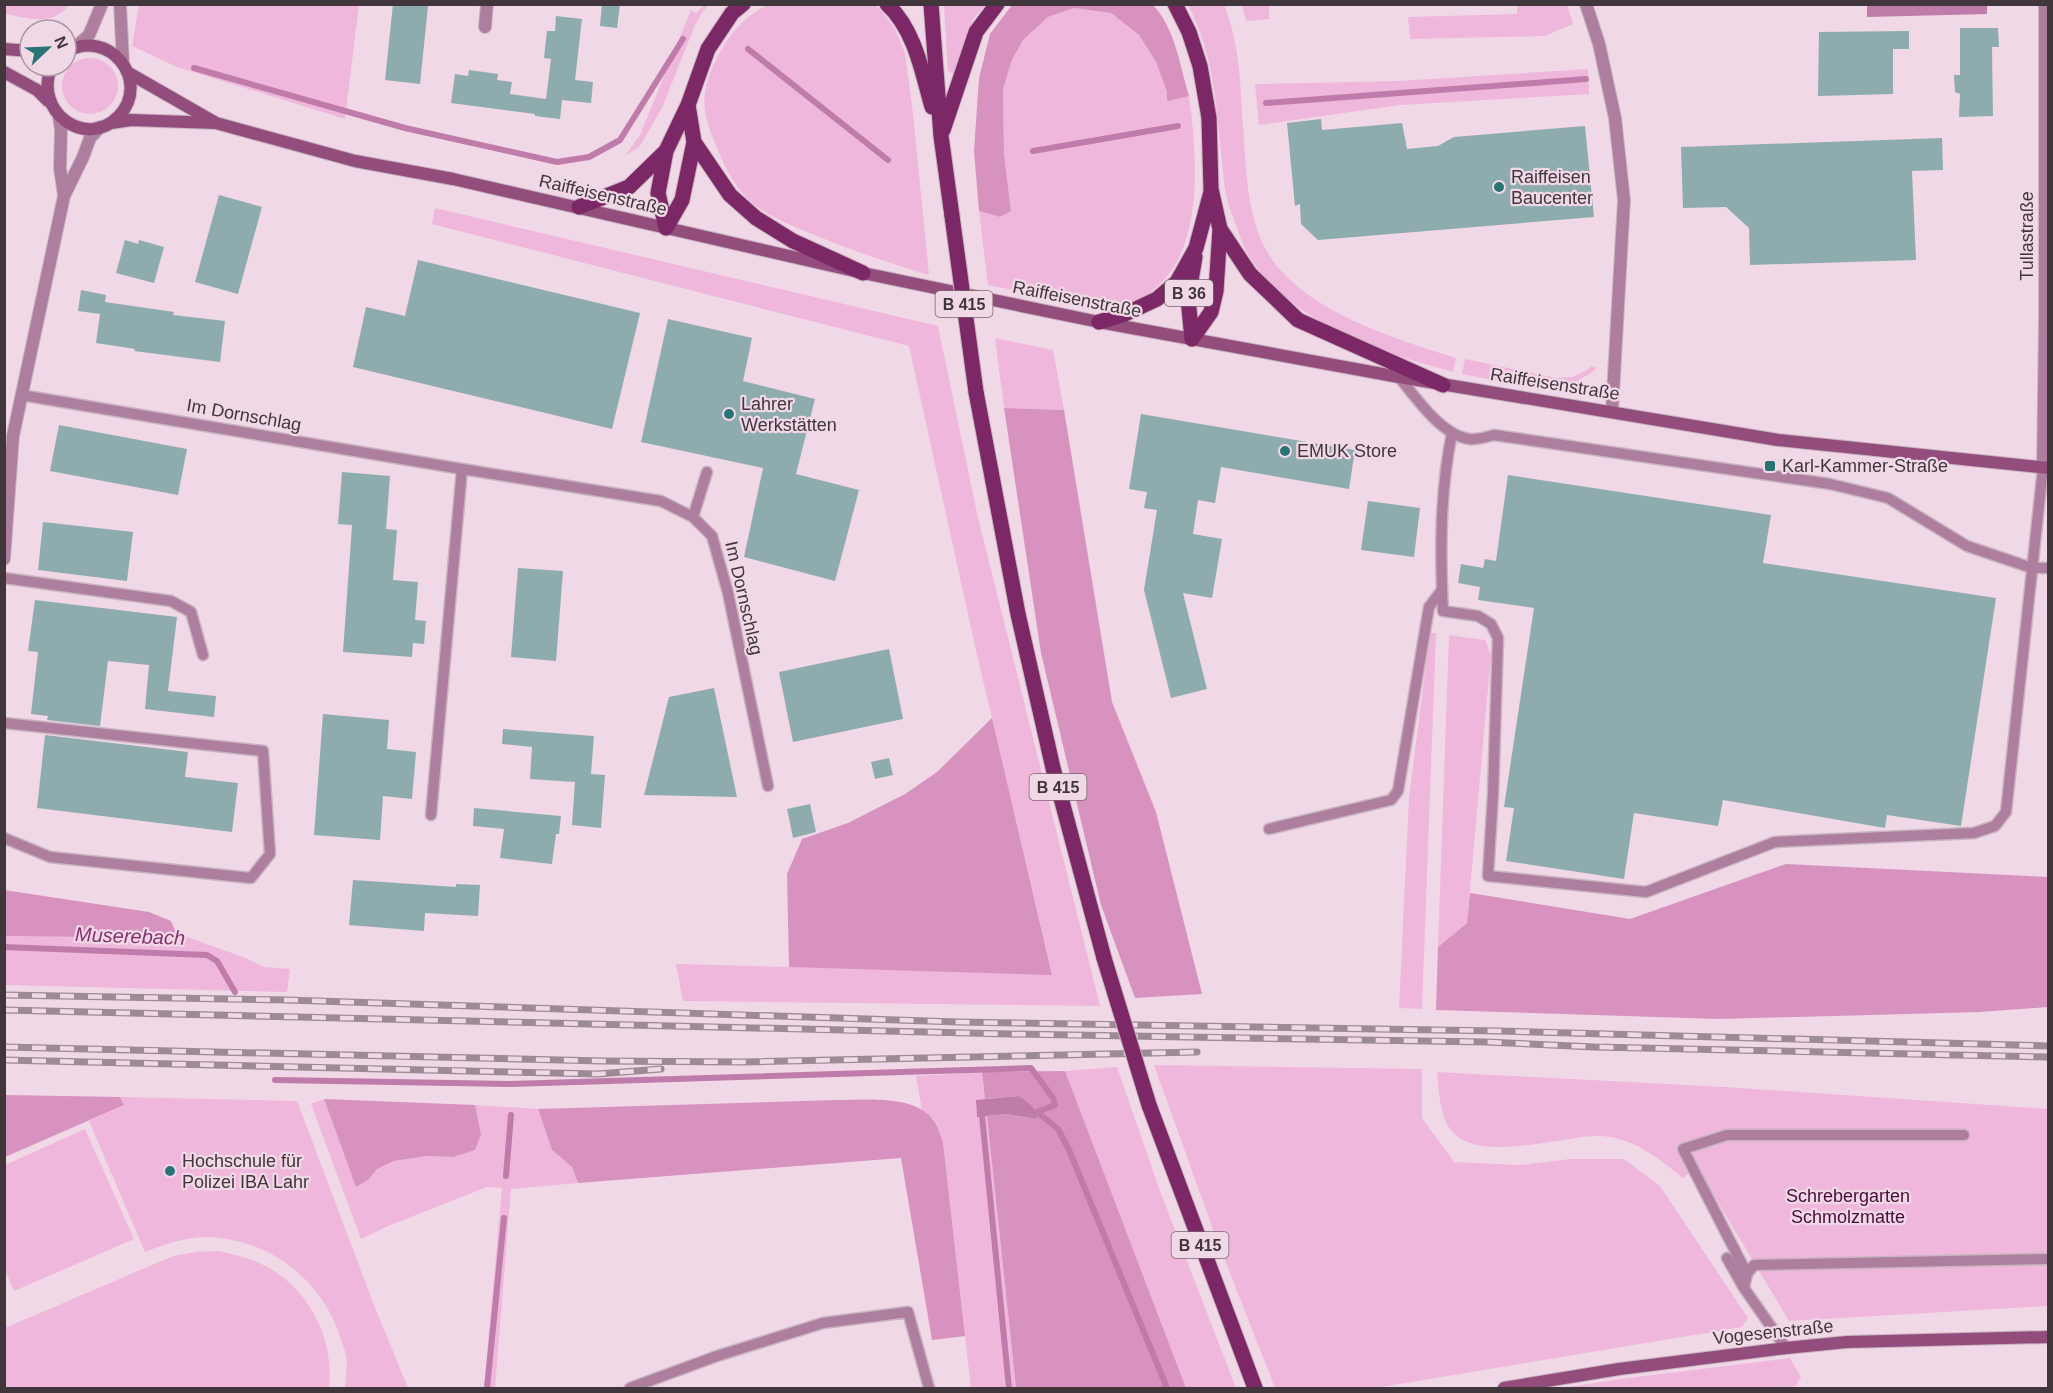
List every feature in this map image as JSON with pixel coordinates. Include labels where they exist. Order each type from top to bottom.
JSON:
[{"type":"main road","points":[[666,228],[658,193],[666,151],[688,105],[708,49],[732,13],[743,4]]},
{"type":"main road","points":[[887,4],[910,34],[941,136]]},
{"type":"main road","name":"B 415","points":[[931,4],[941,136],[976,392],[1030,669],[1053,768],[1104,958],[1149,1105],[1254,1387]]},
{"type":"main road","points":[[941,136],[976,33],[998,4]]},
{"type":"main road","points":[[1175,4],[1189,32],[1200,66],[1209,118],[1211,189],[1220,229],[1216,291],[1211,312],[1192,339]]},
{"type":"main road","points":[[666,228],[682,200],[694,142],[688,105]]},
{"type":"main road","points":[[694,142],[730,195],[756,218],[793,241],[863,273]]},
{"type":"main road","points":[[579,207],[629,187],[666,151]]},
{"type":"main road","points":[[1099,322],[1125,314],[1157,299],[1177,282],[1196,248],[1211,189]]},
{"type":"main road","points":[[1220,229],[1250,274],[1298,320],[1443,385]]},
{"type":"main road","name":"B 36","points":[[1192,339],[1188,298],[1196,248]]},
{"type":"street","points":[[78,43],[89,35],[102,4]]},
{"type":"street","points":[[4,559],[9,436],[21,395],[64,196],[90,138],[117,117],[128,101],[130,82],[125,68],[120,4]]},
{"type":"street","points":[[485,27],[487,4]]},
{"type":"street","points":[[1586,4],[1599,44],[1615,118],[1624,200],[1612,411]]},
{"type":"street","name":"Tullastraße","points":[[2045,4],[2046,468]]},
{"type":"street","name":"Raiffeisenstraße","points":[[78,49],[97,46],[107,49],[125,68],[216,123]]},
{"type":"street","points":[[4,72],[37,90],[59,117],[62,130],[60,168],[64,196]]},
{"type":"street","points":[[47,78],[49,102]]},
{"type":"street","name":"Raiffeisenstraße","points":[[59,117],[78,127],[89,129],[131,120],[216,123],[355,161],[453,179],[863,273],[1099,322],[1443,385],[1778,440],[2046,468]]},
{"type":"street","name":"Vogesenstraße","points":[[1504,1389],[1619,1369],[1847,1342],[2049,1337]]},
{"type":"lane","points":[[1400,377],[1423,408],[1452,433],[1462,438],[1474,440],[1494,435],[1830,484],[1888,498],[1967,546],[2032,568],[2049,568]]},
{"type":"lane","name":"Im Dornschlag","points":[[21,395],[661,501],[693,517],[712,536],[728,593],[768,786]]},
{"type":"lane","points":[[1452,433],[1440,532],[1443,611],[1478,616],[1491,624],[1498,638],[1488,876],[1646,892],[1775,842],[1974,833],[1995,826],[2006,812],[2032,568],[2046,468]]},
{"type":"lane","points":[[431,814],[462,469]]},
{"type":"lane","points":[[693,517],[707,472]]},
{"type":"lane","points":[[4,578],[171,600],[191,612],[202,656]]},
{"type":"lane","points":[[1269,829],[1391,800],[1398,791],[1429,607],[1442,590]]},
{"type":"lane","points":[[4,723],[263,751],[270,854],[251,878],[50,857],[4,838]]},
{"type":"lane","points":[[1747,1274],[1683,1149],[1727,1135],[1964,1135]]},
{"type":"lane","points":[[1727,1258],[1744,1288],[1786,1348]]},
{"type":"lane","points":[[1744,1288],[1747,1274],[1754,1264],[2049,1259]]},
{"type":"lane","points":[[630,1389],[717,1356],[824,1323],[908,1312],[929,1389]]},
{"type":"green space","points":[[5,4],[69,5],[62,12],[50,18],[26,18],[5,14]]},
{"type":"green space","points":[[770,4],[874,5],[880,9],[895,29],[905,53],[929,275],[855,251],[778,219],[751,202],[732,178],[708,123],[705,89],[727,41],[750,16]]},
{"type":"green space","points":[[1567,4],[1573,24],[1545,36],[1410,39],[1408,17],[1517,14],[1517,5]]},
{"type":"green space","points":[[139,5],[359,5],[345,119],[177,67],[132,46]]},
{"type":"green space","points":[[704,5],[709,5],[695,25],[662,108],[640,146],[625,156],[640,135],[691,10],[696,13]]},
{"type":"green space","points":[[944,5],[985,5],[973,19],[954,73],[948,72]]},
{"type":"green space","points":[[1188,5],[1224,5],[1229,19],[1238,64],[1250,202],[1264,246],[1279,268],[1299,288],[1348,318],[1403,341],[1456,358],[1453,372],[1396,355],[1337,330],[1309,315],[1284,296],[1263,275],[1246,251],[1227,198],[1210,69],[1198,26]]},
{"type":"green space","points":[[1242,5],[1269,5],[1269,19],[1246,21]]},
{"type":"green space","points":[[1074,8],[1111,13],[1139,35],[1156,62],[1167,92],[1167,100],[1189,96],[1192,120],[1195,174],[1193,202],[1189,230],[1180,254],[1167,276],[1143,297],[1098,306],[1083,305],[988,285],[979,211],[1000,217],[1011,211],[1004,154],[1003,89],[1012,60],[1023,40],[1048,17]]},
{"type":"green space","points":[[84,58],[96,58],[106,62],[114,70],[118,80],[118,92],[114,102],[106,110],[96,114],[84,114],[74,110],[66,102],[62,92],[63,78],[78,78],[78,60]]},
{"type":"green space","points":[[1588,69],[1589,94],[1400,105],[1259,125],[1255,84],[1398,81]]},
{"type":"green space","points":[[435,208],[938,326],[978,518],[1100,1006],[683,1001],[676,964],[1052,974],[975,646],[909,346],[432,224]]},
{"type":"green space","points":[[995,338],[1053,350],[1064,410],[1004,408]]},
{"type":"green space","points":[[1465,359],[1556,378],[1573,377],[1591,366],[1596,368],[1572,384],[1530,387],[1462,374]]},
{"type":"green space","points":[[1430,633],[1436,633],[1422,1009],[1399,1008],[1409,798]]},
{"type":"green space","points":[[1449,635],[1485,640],[1491,655],[1467,923],[1438,947]]},
{"type":"green space","points":[[176,933],[264,967],[290,969],[287,992],[5,985],[5,936],[172,938]]},
{"type":"green space","points":[[1154,1065],[1422,1069],[1422,1118],[1454,1162],[1519,1165],[1571,1159],[1624,1159],[1660,1186],[1748,1318],[1742,1327],[1375,1388],[1275,1388],[1215,1235]]},
{"type":"green space","points":[[1117,1067],[1160,1191],[1236,1388],[1186,1388],[1065,1071]]},
{"type":"green space","points":[[982,1072],[985,1099],[976,1100],[977,1117],[987,1116],[1016,1388],[971,1388],[943,1142],[934,1120],[922,1110],[916,1076]]},
{"type":"green space","name":"Schrebergarten Schmolzmatte","points":[[1437,1072],[1725,1087],[2048,1109],[2048,1306],[1789,1321],[1697,1167],[1683,1178],[1636,1145],[1602,1136],[1517,1146],[1494,1147],[1474,1144],[1457,1136],[1446,1122]]},
{"type":"green space","points":[[120,1097],[297,1101],[408,1388],[345,1388],[347,1364],[345,1353],[330,1314],[319,1295],[305,1279],[270,1254],[229,1239],[207,1237],[191,1238],[145,1252],[89,1121],[124,1105]]},
{"type":"green space","points":[[324,1099],[356,1186],[368,1180],[377,1169],[394,1161],[427,1156],[453,1157],[481,1134],[475,1105],[538,1109],[552,1150],[572,1167],[578,1183],[511,1189],[495,1388],[484,1388],[502,1188],[487,1187],[361,1239],[311,1104]]},
{"type":"green space","points":[[85,1129],[134,1239],[14,1291],[5,1270],[5,1165]]},
{"type":"green space","points":[[218,1251],[249,1259],[276,1272],[304,1298],[322,1332],[327,1350],[330,1369],[329,1388],[5,1388],[5,1328],[173,1256]]},
{"type":"green space","points":[[1790,1358],[1801,1377],[1795,1386],[1776,1388],[1562,1388],[1621,1379]]},
{"type":"shaded area","points":[[1012,5],[1153,5],[1172,36],[1189,96],[1167,101],[1167,92],[1156,62],[1139,35],[1111,13],[1074,8],[1048,17],[1023,40],[1012,60],[1003,89],[1004,154],[1011,211],[1000,217],[979,211],[974,151],[979,78],[990,34]]},
{"type":"shaded area","points":[[1867,5],[1987,5],[1987,14],[1867,17]]},
{"type":"shaded area","points":[[1004,408],[1064,410],[1112,702],[1156,812],[1202,994],[1135,998],[1101,905],[1041,653]]},
{"type":"shaded area","points":[[992,718],[1052,975],[789,967],[787,874],[802,839],[848,823],[905,794],[937,772]]},
{"type":"shaded area","points":[[1786,864],[2048,877],[2048,1007],[1979,1012],[1719,1019],[1436,1010],[1438,947],[1467,923],[1470,893],[1630,919]]},
{"type":"shaded area","points":[[4,890],[149,912],[171,921],[176,933],[172,938],[5,936]]},
{"type":"shaded area","points":[[1065,1071],[1186,1388],[1016,1388],[987,1116],[1006,1114],[1037,1119],[1018,1096],[985,1099],[982,1072]]},
{"type":"shaded area","points":[[5,1095],[120,1097],[124,1105],[5,1157]]},
{"type":"shaded area","points":[[1018,1096],[1033,1108],[1037,1119],[1006,1114],[977,1117],[976,1100]]},
{"type":"shaded area","points":[[324,1099],[475,1105],[481,1134],[475,1150],[453,1157],[427,1156],[394,1161],[377,1169],[368,1180],[356,1187]]},
{"type":"shaded area","points":[[837,1100],[903,1102],[926,1112],[934,1121],[943,1142],[965,1336],[932,1340],[901,1158],[578,1183],[572,1167],[552,1150],[538,1109]]},
{"type":"building","points":[[393,4],[428,6],[420,84],[385,80]]},
{"type":"building","points":[[602,4],[620,4],[617,28],[600,26]]},
{"type":"building","points":[[556,16],[582,19],[575,80],[593,82],[591,103],[562,100],[560,119],[451,103],[455,74],[468,76],[469,70],[498,74],[497,80],[512,82],[510,94],[546,99],[551,59],[544,58],[547,31],[555,31]]},
{"type":"building","points":[[1960,28],[1998,28],[1999,47],[1992,47],[1993,116],[1959,117],[1960,94],[1955,92],[1954,75],[1960,75]]},
{"type":"building","points":[[1909,31],[1909,49],[1893,49],[1893,94],[1818,96],[1819,32]]},
{"type":"building","points":[[1321,119],[1322,130],[1402,123],[1407,149],[1438,146],[1454,137],[1585,126],[1594,217],[1318,240],[1301,224],[1300,204],[1295,206],[1287,123]]},
{"type":"building","points":[[1942,138],[1943,170],[1912,171],[1916,260],[1750,265],[1749,228],[1726,207],[1683,208],[1681,147]]},
{"type":"building","points":[[219,195],[262,207],[238,294],[195,282]]},
{"type":"building","points":[[125,240],[138,244],[139,240],[164,247],[154,283],[116,273]]},
{"type":"building","points":[[418,260],[640,313],[612,429],[353,367],[366,307],[405,316]]},
{"type":"building","points":[[81,290],[106,295],[105,302],[174,312],[173,315],[225,321],[220,362],[134,351],[135,349],[96,343],[100,314],[78,311]]},
{"type":"building","points":[[668,319],[752,338],[743,381],[815,399],[796,474],[859,490],[835,581],[744,557],[763,468],[641,442]]},
{"type":"building","points":[[1141,414],[1355,450],[1349,489],[1221,467],[1215,503],[1198,500],[1193,534],[1222,539],[1212,598],[1183,593],[1207,689],[1171,698],[1144,590],[1157,510],[1144,508],[1147,492],[1129,489]]},
{"type":"building","points":[[59,425],[187,449],[178,495],[50,471]]},
{"type":"building","points":[[342,472],[390,476],[386,529],[397,530],[393,580],[418,582],[415,620],[426,621],[424,644],[413,643],[412,657],[343,652],[352,525],[338,524]]},
{"type":"building","points":[[1508,475],[1771,515],[1763,563],[1996,598],[1961,826],[1887,815],[1885,828],[1723,800],[1718,826],[1634,813],[1624,879],[1506,861],[1514,808],[1504,807],[1534,608],[1478,600],[1480,587],[1458,583],[1461,564],[1483,568],[1485,559],[1496,561]]},
{"type":"building","points":[[1368,501],[1420,508],[1414,557],[1361,550]]},
{"type":"building","points":[[43,522],[133,532],[127,581],[38,570]]},
{"type":"building","points":[[518,568],[563,571],[556,661],[511,657]]},
{"type":"building","points":[[35,600],[177,617],[168,691],[216,696],[214,717],[145,709],[149,665],[108,661],[100,726],[47,720],[48,716],[31,714],[38,652],[28,651]]},
{"type":"building","points":[[889,649],[903,719],[793,742],[779,672]]},
{"type":"building","points":[[714,688],[737,797],[644,795],[669,697]]},
{"type":"building","points":[[323,714],[389,720],[387,749],[416,752],[412,799],[383,796],[380,840],[314,835]]},
{"type":"building","points":[[503,729],[594,736],[591,774],[605,775],[601,828],[572,825],[575,782],[530,779],[532,747],[502,744]]},
{"type":"building","points":[[45,735],[188,752],[185,777],[238,783],[232,832],[37,808]]},
{"type":"building","points":[[889,758],[893,775],[875,779],[871,762]]},
{"type":"building","points":[[810,804],[816,832],[793,838],[787,809]]},
{"type":"building","points":[[474,808],[561,816],[552,864],[500,858],[504,829],[473,826]]},
{"type":"building","points":[[353,880],[456,887],[456,884],[480,885],[478,916],[425,913],[424,931],[349,925]]},
{"type":"waterway","points":[[194,68],[405,128],[557,162],[589,157],[620,140],[683,39]]},
{"type":"waterway","points":[[748,49],[888,160]]},
{"type":"waterway","points":[[1266,103],[1586,79]]},
{"type":"waterway","points":[[1033,151],[1178,126]]},
{"type":"waterway","name":"Muserebach","points":[[4,947],[207,955],[217,961],[235,992]]},
{"type":"waterway","points":[[275,1080],[510,1084],[1031,1068],[1053,1098],[1055,1105],[1037,1112],[1058,1129],[1069,1150],[1167,1388]]},
{"type":"waterway","points":[[506,1176],[511,1115]]},
{"type":"waterway","points":[[982,1116],[1009,1388]]},
{"type":"waterway","points":[[487,1388],[504,1218]]},
{"type":"railway","points":[[4,995],[287,1000],[958,1022],[1499,1031],[2048,1046]]},
{"type":"railway","points":[[4,1010],[1009,1034],[1486,1042],[1594,1047],[2048,1057]]},
{"type":"railway","points":[[4,1047],[603,1061],[743,1062],[1197,1052]]},
{"type":"railway","points":[[4,1060],[598,1074],[661,1069]]},
{"type":"place","name":"Raiffeisen Baucenter","points":[[1499,187]]},
{"type":"place","name":"Lahrer Werkstätten","points":[[729,414]]},
{"type":"place","name":"EMUK Store","points":[[1285,451]]},
{"type":"place","name":"Karl-Kammer-Straße","points":[[1770,466]]},
{"type":"place","name":"Hochschule für Polizei IBA Lahr","points":[[170,1171]]}]
